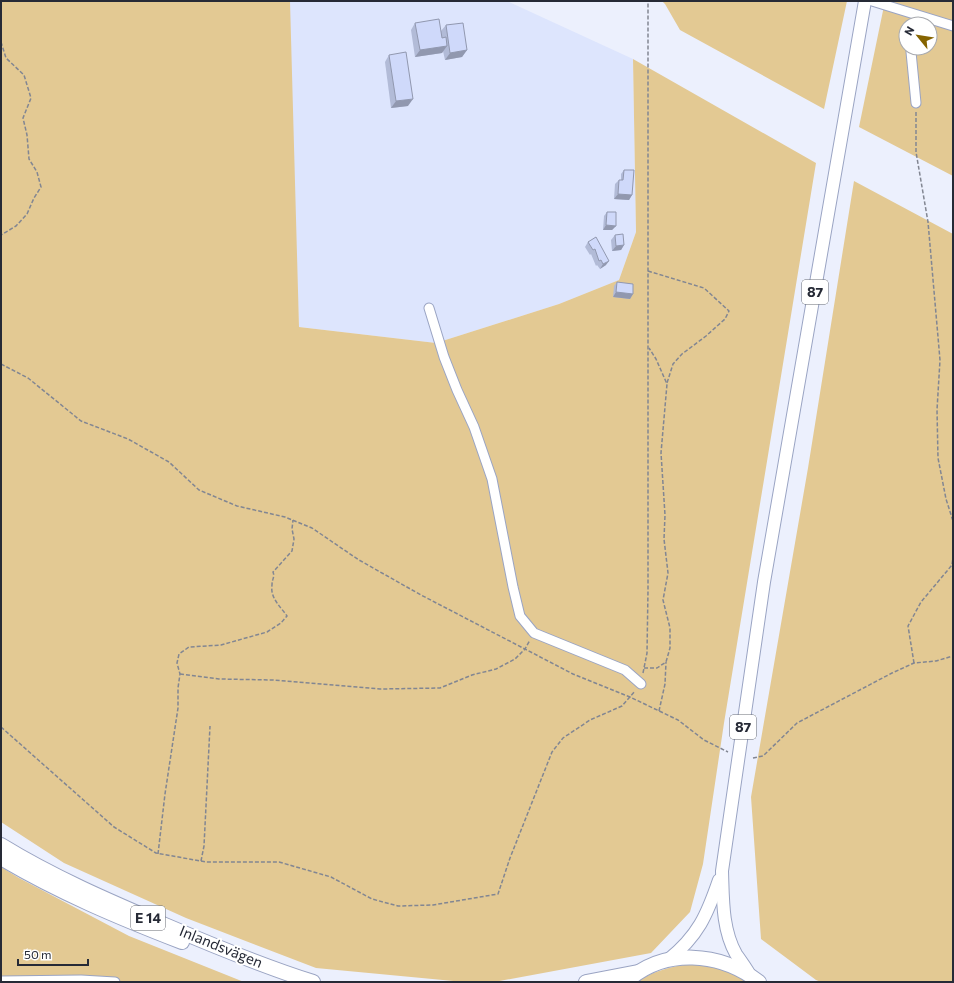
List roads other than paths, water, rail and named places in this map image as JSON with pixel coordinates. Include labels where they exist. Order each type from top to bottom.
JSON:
[{"type":"highway","name":"Inlandsvägen","points":[[1,845],[24,859],[121,906],[292,980]]},
{"type":"highway","name":"Inlandsvägen","points":[[1,858],[110,913],[233,963],[292,980]]},
{"type":"highway","points":[[626,982],[640,972],[668,960],[697,958],[711,959],[725,963],[738,968],[755,979]]},
{"type":"highway","points":[[586,982],[640,972]]},
{"type":"highway","points":[[292,980],[320,982]]},
{"type":"main road","name":"87","points":[[722,871],[764,582],[865,1]]},
{"type":"main road","points":[[668,960],[682,949],[703,921],[722,871]]},
{"type":"main road","points":[[722,871],[723,908],[727,931],[736,953],[755,979]]},
{"type":"street","points":[[872,1],[910,16]]},
{"type":"street","points":[[938,23],[953,26]]},
{"type":"street","points":[[912,56],[916,103]]},
{"type":"street","points":[[429,308],[444,357],[474,427],[492,479],[520,616],[534,633],[625,670],[641,684]]},
{"type":"street","points":[[1,981],[81,980],[115,982]]}]
